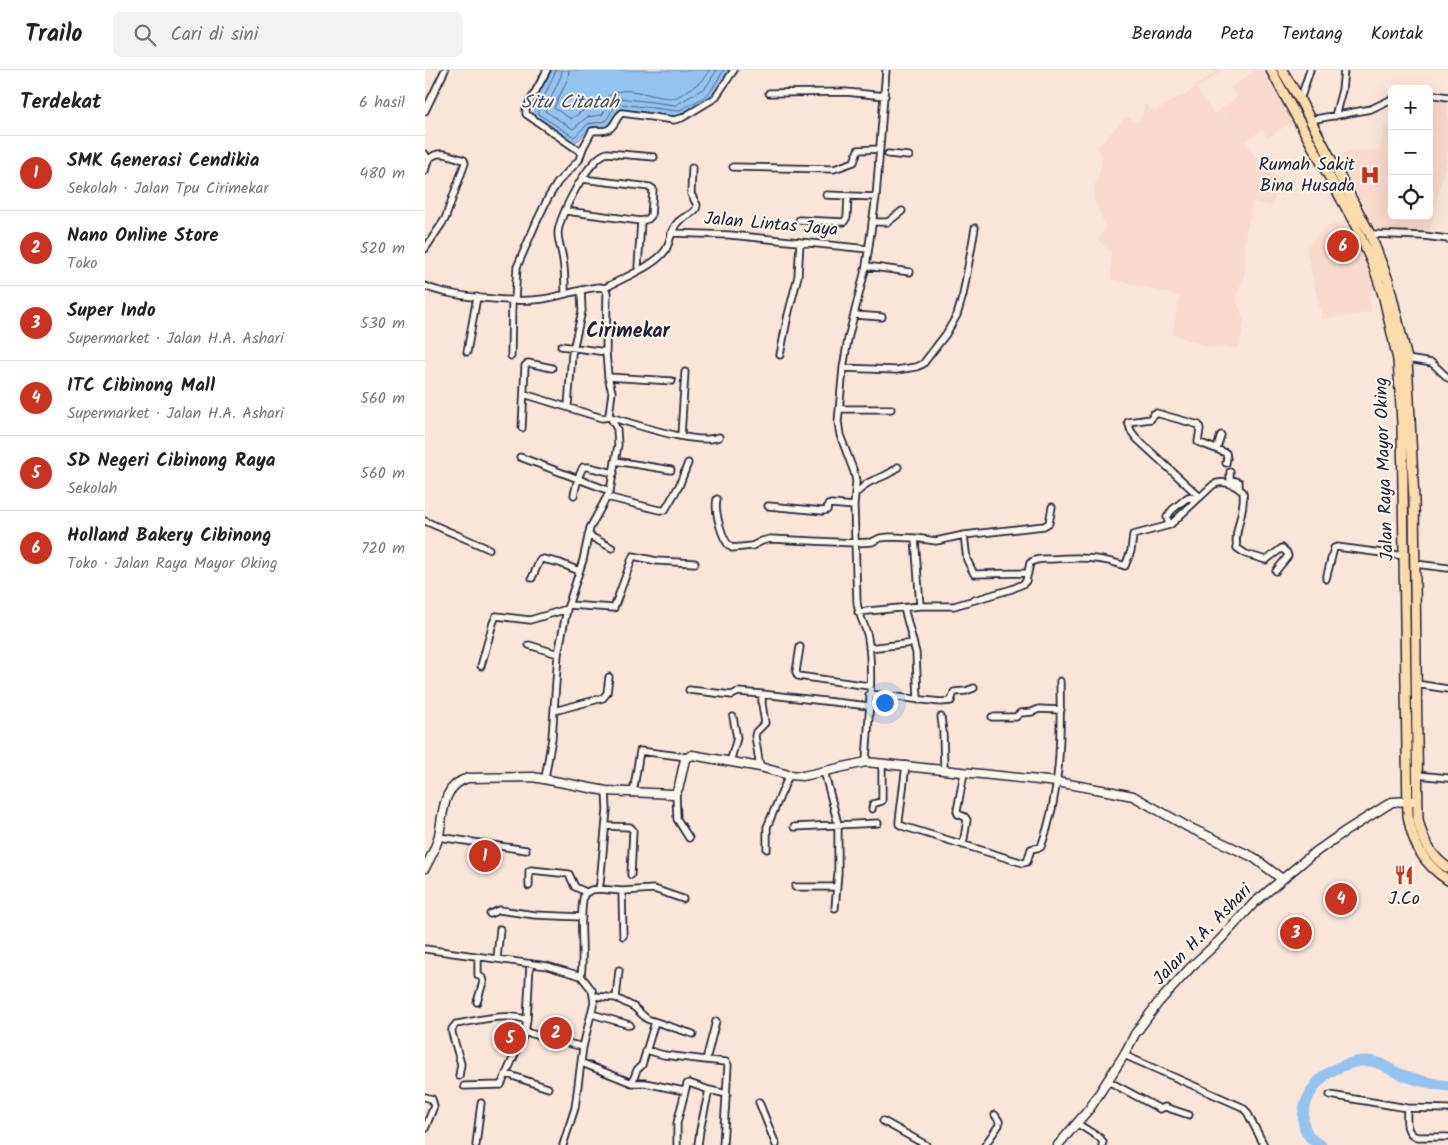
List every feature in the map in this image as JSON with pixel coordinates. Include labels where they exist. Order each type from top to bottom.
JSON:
[{"type":"main road","name":"Jalan Raya Mayor Oking","points":[[1271,70],[1315,139],[1370,234],[1388,280],[1407,358],[1415,564],[1411,664],[1412,801],[1410,827],[1419,852],[1427,864],[1448,880]]},
{"type":"main road","name":"Jalan Raya Mayor Oking","points":[[1282,70],[1310,120],[1315,139],[1374,267],[1384,298],[1398,360],[1405,556],[1411,664],[1416,684],[1417,775],[1412,801],[1426,844],[1435,858],[1448,868]]},
{"type":"main road","points":[[1404,500],[1414,500]]},
{"type":"street","points":[[425,111],[445,70]]},
{"type":"street","points":[[547,70],[526,109],[526,114],[581,152]]},
{"type":"street","points":[[511,356],[517,266],[548,198],[558,182],[579,160],[592,131],[608,130],[619,114],[622,113],[674,120],[682,118],[715,98],[734,70]]},
{"type":"street","points":[[866,762],[869,706],[869,648],[868,636],[858,612],[854,472],[839,428],[843,368],[866,266],[883,153],[886,70]]},
{"type":"street","points":[[1300,100],[1310,70]]},
{"type":"street","points":[[1335,116],[1342,90],[1344,70]]},
{"type":"street","points":[[769,94],[846,92],[885,96]]},
{"type":"street","points":[[1433,95],[1448,97]]},
{"type":"street","points":[[1310,120],[1371,109],[1388,101]]},
{"type":"street","points":[[733,167],[835,169],[852,163],[860,149],[909,156]]},
{"type":"street","points":[[425,170],[426,157],[434,154],[442,153],[464,160],[465,163],[445,219],[425,249]]},
{"type":"street","points":[[565,294],[565,272],[558,231],[565,211],[589,167],[605,153],[654,158]]},
{"type":"street","points":[[425,286],[438,292],[514,300],[542,300],[581,290],[605,288],[657,258],[665,250],[671,233],[679,221],[690,216],[697,209],[691,194],[692,168]]},
{"type":"street","points":[[565,211],[641,221],[651,216],[654,191],[652,189],[582,178]]},
{"type":"street","points":[[826,195],[876,197]]},
{"type":"street","points":[[799,220],[844,222],[847,217],[848,196]]},
{"type":"street","points":[[872,222],[886,223],[902,211]]},
{"type":"street","points":[[638,267],[641,221]]},
{"type":"street","points":[[843,368],[896,370],[923,364],[946,334],[961,305],[975,228]]},
{"type":"street","name":"Jalan Lintas Jaya","points":[[671,233],[730,234],[869,249]]},
{"type":"street","points":[[1370,234],[1448,239]]},
{"type":"street","points":[[780,355],[788,315],[799,276],[800,242]]},
{"type":"street","points":[[866,266],[910,272]]},
{"type":"street","points":[[545,778],[552,738],[558,654],[567,607],[592,524],[609,494],[614,473],[618,434],[616,425],[610,417],[612,392],[608,377],[606,352],[608,303],[605,288]]},
{"type":"street","points":[[567,406],[573,347],[582,311],[581,290]]},
{"type":"street","points":[[467,352],[477,297]]},
{"type":"street","points":[[854,316],[882,317]]},
{"type":"street","points":[[561,346],[606,352]]},
{"type":"street","points":[[1407,358],[1432,363],[1448,378]]},
{"type":"street","points":[[522,428],[526,365],[529,363],[552,368]]},
{"type":"street","points":[[681,436],[685,372]]},
{"type":"street","points":[[608,377],[672,381]]},
{"type":"street","points":[[524,394],[599,417],[610,417],[681,436],[701,440],[713,440],[719,437]]},
{"type":"street","points":[[840,409],[891,409]]},
{"type":"street","points":[[1199,498],[1137,439],[1131,431],[1128,422],[1151,419],[1153,414],[1156,413],[1191,422],[1200,426],[1198,442],[1226,452],[1226,462]]},
{"type":"street","points":[[1217,448],[1221,435]]},
{"type":"street","points":[[520,457],[578,478],[609,494],[659,510],[665,510],[679,486],[688,463]]},
{"type":"street","points":[[615,461],[671,470]]},
{"type":"street","points":[[574,495],[581,469],[585,467],[614,473]]},
{"type":"street","points":[[855,493],[860,491],[867,483],[891,474],[898,467]]},
{"type":"street","points":[[1230,472],[1230,478],[1239,482],[1239,489]]},
{"type":"street","points":[[858,612],[920,606],[954,606],[1012,589],[1026,581],[1032,561],[1077,557],[1095,558],[1125,566],[1131,551],[1133,535],[1169,525],[1217,482],[1228,484],[1243,492],[1236,547],[1246,554],[1266,560],[1282,548],[1288,556],[1276,571]]},
{"type":"street","points":[[1169,525],[1167,517],[1172,510],[1188,496],[1199,498]]},
{"type":"street","points":[[717,499],[715,508],[727,544],[732,548],[752,546],[770,539],[855,543],[873,542],[881,538],[915,538],[936,541],[964,535],[1046,525],[1050,521],[1052,507]]},
{"type":"street","points":[[768,506],[823,511],[831,504],[854,506]]},
{"type":"street","points":[[425,521],[489,549]]},
{"type":"street","points":[[589,535],[612,548]]},
{"type":"street","points":[[964,535],[968,564],[974,574],[1027,573]]},
{"type":"street","points":[[915,538],[920,606]]},
{"type":"street","points":[[1326,579],[1333,551],[1337,546],[1405,556]]},
{"type":"street","points":[[481,666],[496,616],[530,620],[567,607],[614,608],[633,556],[657,561],[695,563]]},
{"type":"street","points":[[532,578],[543,559],[560,563],[579,571]]},
{"type":"street","points":[[1415,564],[1448,568]]},
{"type":"street","points":[[904,608],[917,665],[918,700]]},
{"type":"street","points":[[869,648],[913,643]]},
{"type":"street","points":[[529,645],[558,654]]},
{"type":"street","points":[[800,647],[797,675],[869,686]]},
{"type":"street","points":[[554,711],[603,698],[607,693],[609,677]]},
{"type":"street","points":[[906,765],[899,824],[931,836],[1023,863],[1027,862],[1031,849],[1040,848],[1049,825],[1057,782],[1061,710],[1060,681]]},
{"type":"street","points":[[1416,684],[1448,689]]},
{"type":"street","points":[[869,694],[918,700],[950,701],[954,692],[974,688]]},
{"type":"street","points":[[689,690],[729,695],[738,692],[762,694],[869,706]]},
{"type":"street","points":[[760,767],[755,736],[756,732],[765,723],[762,694]]},
{"type":"street","points":[[992,717],[1016,717],[1020,713],[1032,712],[1036,709],[1061,710]]},
{"type":"street","points":[[730,762],[737,738],[733,717]]},
{"type":"street","points":[[941,717],[944,769]]},
{"type":"street","points":[[633,793],[640,751],[687,756],[695,755],[760,767],[789,775],[803,776],[866,762],[1057,782],[1133,796],[1195,831],[1253,857],[1282,878]]},
{"type":"street","points":[[687,756],[676,793],[677,819],[689,838]]},
{"type":"street","points":[[872,809],[873,804],[882,802],[882,764]]},
{"type":"street","points":[[824,771],[838,824],[835,908]]},
{"type":"street","points":[[963,845],[967,820],[957,811],[964,773]]},
{"type":"street","points":[[767,849],[767,827],[789,775]]},
{"type":"street","points":[[1417,775],[1448,778]]},
{"type":"street","points":[[425,868],[439,837],[443,808],[450,791],[460,781],[468,778],[545,778],[606,791],[676,793]]},
{"type":"street","points":[[599,890],[606,826],[606,791]]},
{"type":"street","name":"Jalan H.A. Ashari","points":[[1057,1145],[1078,1124],[1108,1081],[1146,1019],[1170,990],[1254,903],[1282,878],[1337,837],[1396,801],[1412,801]]},
{"type":"street","points":[[794,827],[878,823]]},
{"type":"street","points":[[606,826],[630,827],[633,830],[631,875]]},
{"type":"street","points":[[439,837],[526,850]]},
{"type":"street","points":[[529,886],[529,871],[531,870],[569,874],[575,887],[586,892],[591,890],[654,889],[683,899]]},
{"type":"street","points":[[795,887],[837,887]]},
{"type":"street","points":[[622,891],[623,936]]},
{"type":"street","points":[[581,976],[583,956],[582,917],[586,892]]},
{"type":"street","points":[[490,914],[499,910],[535,915],[582,917]]},
{"type":"street","points":[[497,958],[500,929]]},
{"type":"street","points":[[425,949],[478,958],[497,958],[547,966],[581,976],[585,980],[594,996],[592,1014],[583,1047],[575,1108],[566,1144]]},
{"type":"street","points":[[477,1002],[483,982],[478,974],[478,958]]},
{"type":"street","points":[[464,1086],[499,1086],[504,1082],[525,1032],[530,964]]},
{"type":"street","points":[[616,998],[619,970]]},
{"type":"street","points":[[594,996],[616,998],[629,1004],[644,1018],[693,1034]]},
{"type":"street","points":[[592,1014],[630,1025]]},
{"type":"street","points":[[459,1076],[461,1064],[452,1033],[454,1026],[509,1017],[519,1017],[527,1020]]},
{"type":"street","points":[[632,1083],[637,1070],[642,1065],[655,1022]]},
{"type":"street","points":[[706,1060],[716,1022]]},
{"type":"street","points":[[525,1032],[583,1047]]},
{"type":"street","points":[[646,1050],[665,1055],[724,1062],[729,1065],[723,1145]]},
{"type":"street","points":[[1124,1055],[1242,1107],[1247,1112],[1264,1145]]},
{"type":"street","points":[[582,1063],[632,1083],[652,1084],[684,1091]]},
{"type":"street","points":[[507,1074],[548,1088]]},
{"type":"street","points":[[1108,1081],[1160,1109],[1165,1107],[1189,1115]]},
{"type":"street","points":[[677,1145],[677,1123],[685,1086],[689,1083],[727,1094]]},
{"type":"street","points":[[698,1145],[709,1090]]},
{"type":"street","points":[[1330,1095],[1407,1108],[1448,1109]]},
{"type":"street","points":[[425,1097],[432,1099],[434,1106],[425,1129]]},
{"type":"street","points":[[759,1102],[776,1145]]},
{"type":"street","points":[[476,1145],[481,1103]]},
{"type":"street","points":[[1407,1108],[1407,1128],[1413,1136],[1448,1137]]},
{"type":"street","points":[[985,1145],[999,1125],[999,1120],[995,1115]]},
{"type":"street","points":[[883,1121],[926,1145]]},
{"type":"street","points":[[1078,1124],[1100,1138],[1103,1142],[1102,1145]]},
{"type":"shaded area","points":[[1218,70],[1223,70],[1196,89],[1214,113],[1219,110],[1243,142],[1220,110],[1237,97],[1230,88],[1256,70],[1264,70],[1294,123],[1285,126],[1268,138],[1262,130],[1244,142],[1259,161],[1260,168],[1283,181],[1271,206],[1253,202],[1244,242],[1245,272],[1236,298],[1244,321],[1239,348],[1207,347],[1172,334],[1180,296],[1111,279],[1111,252],[1098,240],[1106,227],[1094,200],[1094,187],[1099,175],[1102,158],[1098,146],[1127,116],[1137,123],[1142,116],[1145,104],[1154,112],[1178,97],[1186,95]]},
{"type":"shaded area","name":"Rumah Sakit Bina Husada","points":[[1433,98],[1448,98],[1448,153],[1433,217]]},
{"type":"shaded area","name":"Rumah Sakit Bina Husada","points":[[1383,129],[1388,130],[1388,220],[1432,220],[1429,234],[1375,232],[1340,156],[1350,150],[1379,151]]},
{"type":"shaded area","points":[[1347,220],[1374,280],[1375,288],[1368,291],[1372,312],[1322,319],[1306,248],[1324,229]]},
{"type":"water","name":"Situ Citatah","points":[[552,70],[729,70],[713,95],[687,113],[678,116],[668,116],[621,109],[609,125],[605,127],[592,127],[579,140],[573,143],[534,118],[533,112],[536,100]]},
{"type":"waterway","points":[[1321,1145],[1306,1132],[1304,1123],[1306,1104],[1310,1094],[1322,1078],[1342,1066],[1359,1061],[1370,1061],[1379,1063],[1395,1072],[1412,1078],[1448,1086]]},
{"type":"place","name":"Rumah Sakit Bina Husada","points":[[1370,175]]},
{"type":"place","name":"Holland Bakery Cibinong","points":[[1343,246]]},
{"type":"place","name":"SMK Generasi Cendikia","points":[[485,856]]},
{"type":"place","name":"J.Co","points":[[1404,875]]},
{"type":"place","name":"ITC Cibinong Mall","points":[[1341,899]]},
{"type":"place","name":"Super Indo","points":[[1296,933]]},
{"type":"place","name":"Nano Online Store","points":[[556,1033]]},
{"type":"place","name":"SD Negeri Cibinong Raya","points":[[510,1038]]},
{"type":"district","name":"Cirimekar","points":[[628,332]]}]
